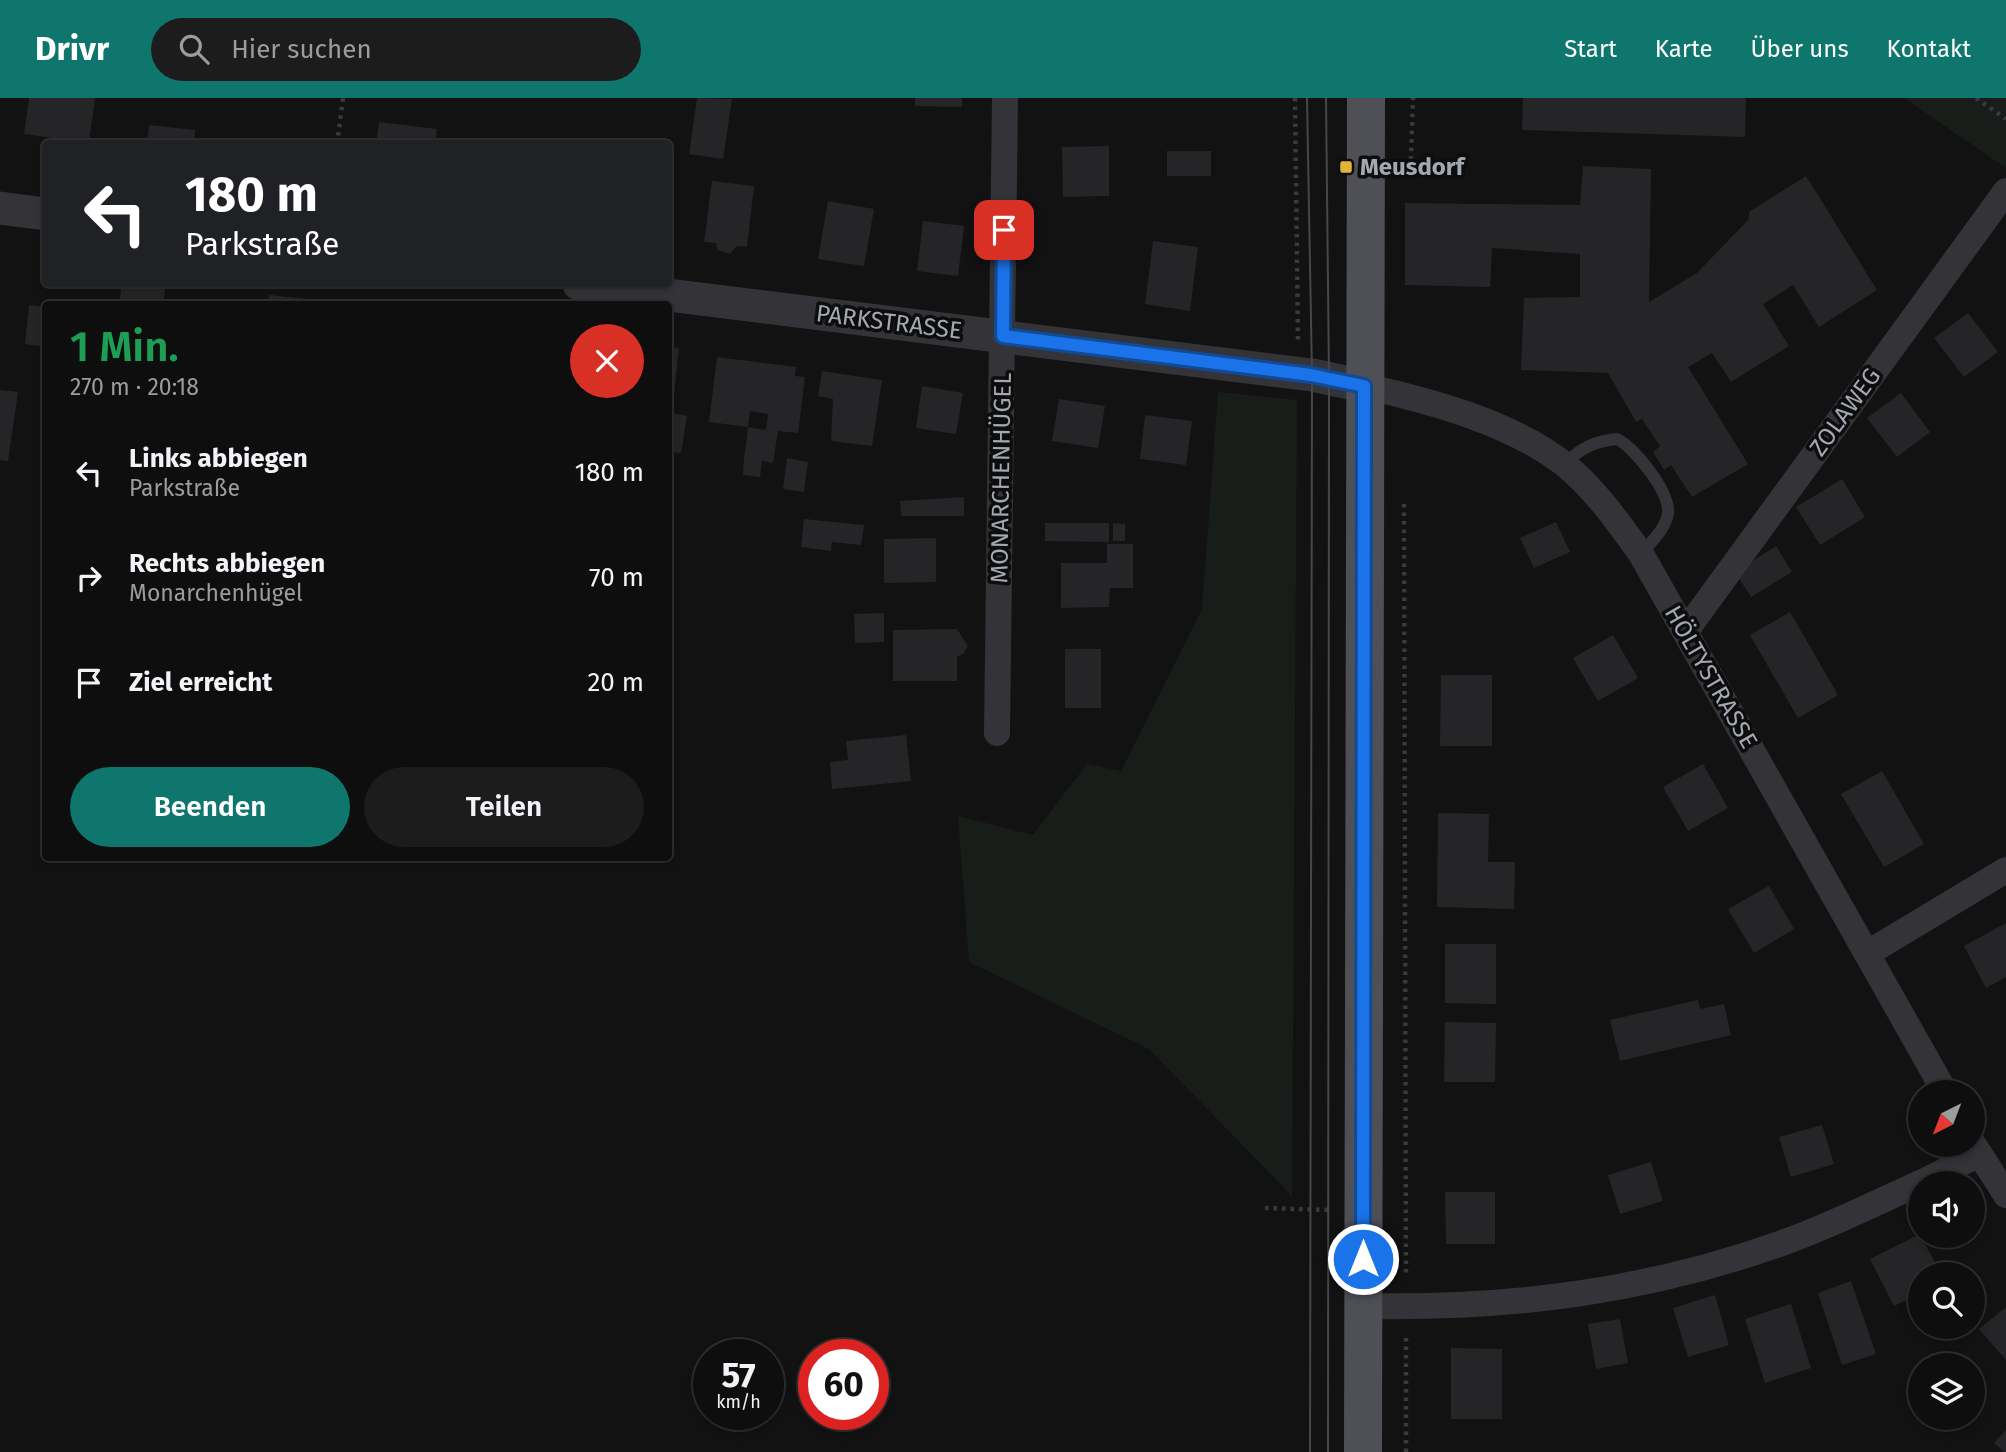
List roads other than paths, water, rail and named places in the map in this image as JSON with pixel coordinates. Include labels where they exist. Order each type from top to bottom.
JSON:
[{"type":"main road","points":[[1363,1452],[1366,98]]},
{"type":"street","name":"MONARCHENHÜGEL","points":[[997,733],[1004,98]]},
{"type":"street","name":"ZOLAWEG","points":[[1685,632],[2006,191]]},
{"type":"street","points":[[0,208],[42,213]]},
{"type":"street","name":"PARKSTRASSE","points":[[603,287],[1298,373],[1364,386]]},
{"type":"street","name":"HÖLTYSTRASSE","points":[[1364,386],[1429,401],[1530,442],[1564,465],[1604,503],[1641,554],[1938,1080]]},
{"type":"street","points":[[1868,953],[2006,870]]},
{"type":"street","points":[[1939,1171],[1962,1157]]},
{"type":"street","points":[[1982,1157],[2006,1195]]},
{"type":"street","points":[[1363,1306],[1489,1306],[1585,1294],[1690,1271],[1793,1239],[1908,1188]]},
{"type":"lane","points":[[1564,465],[1577,452],[1598,441],[1617,439],[1638,455],[1667,504],[1668,516],[1660,532],[1641,554]]},
{"type":"tram line","points":[[1307,98],[1312,375],[1310,1452]]},
{"type":"tram line","points":[[1326,98],[1329,378],[1328,1452]]},
{"type":"place","name":"Meusdorf","points":[[1346,167]]}]
